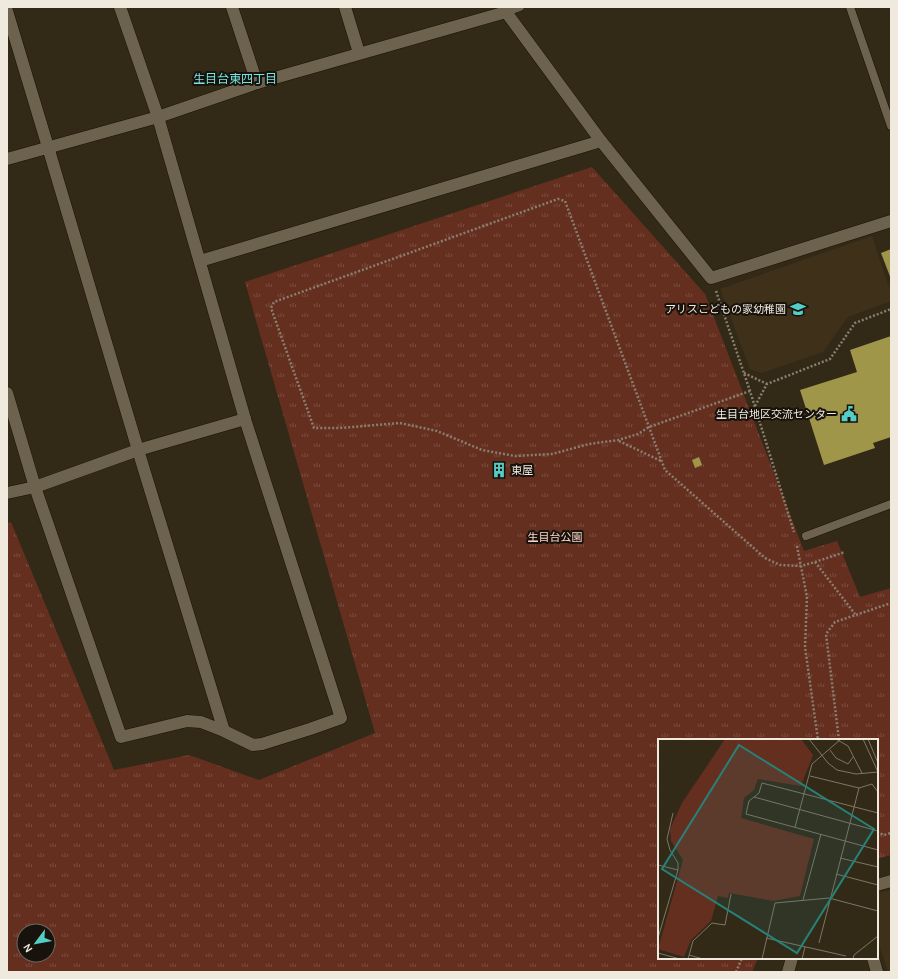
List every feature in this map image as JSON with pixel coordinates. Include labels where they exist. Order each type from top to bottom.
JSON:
[{"type":"street","points":[[7,392],[35,487],[121,737],[186,721],[201,722],[253,745],[262,744],[341,718],[245,419],[158,117],[120,7]]},
{"type":"street","points":[[232,7],[257,83]]},
{"type":"street","points":[[345,7],[360,53]]},
{"type":"street","points":[[7,159],[158,117],[257,83],[505,9],[601,141],[711,278],[891,222]]},
{"type":"street","points":[[7,11],[138,450],[224,731]]},
{"type":"street","points":[[200,261],[601,141]]},
{"type":"street","points":[[7,493],[35,487],[138,450],[245,419]]},
{"type":"street","points":[[878,885],[891,881]]},
{"type":"street","points":[[788,972],[792,959]]},
{"type":"street","points":[[873,959],[877,972]]},
{"type":"lane","points":[[505,9],[520,7]]},
{"type":"lane","points":[[850,7],[891,126]]},
{"type":"lane","points":[[806,536],[891,504]]},
{"type":"path","points":[[750,391],[649,427],[638,434],[618,440],[589,444],[552,454],[515,456],[482,450],[437,431],[400,423],[370,426],[314,428],[271,308],[274,302],[558,199],[565,201],[649,427],[662,461],[665,470],[765,558],[780,565],[801,566],[845,552]]},
{"type":"path","points":[[711,278],[755,406],[796,537]]},
{"type":"path","points":[[755,406],[767,384],[830,359],[855,323],[891,309]]},
{"type":"path","points":[[744,373],[767,384]]},
{"type":"path","points":[[618,440],[662,461]]},
{"type":"path","points":[[797,544],[807,597],[806,647],[818,739]]},
{"type":"path","points":[[815,562],[855,614]]},
{"type":"path","points":[[839,739],[826,634],[835,622],[891,603]]},
{"type":"path","points":[[878,832],[884,835],[891,833]]},
{"type":"path","points":[[736,972],[742,959]]},
{"type":"shaded area","name":"アリスこどもの家幼稚園","points":[[872,236],[891,293],[891,301],[848,317],[823,352],[761,373],[750,369],[720,289]]},
{"type":"shaded area","points":[[891,890],[891,972],[888,972],[878,941],[878,893]]},
{"type":"green space","name":"生目台公園","points":[[592,167],[705,294],[804,551],[837,541],[860,597],[891,588],[891,855],[878,859],[878,739],[658,739],[658,959],[758,959],[752,972],[7,972],[7,523],[11,522],[114,770],[189,755],[259,780],[375,733],[245,282]]},
{"type":"building","points":[[891,249],[891,279],[881,253]]},
{"type":"building","name":"生目台地区交流センター","points":[[891,336],[891,437],[873,443],[875,448],[824,465],[800,390],[857,372],[850,350]]},
{"type":"building","points":[[699,457],[702,465],[695,468],[692,460]]},
{"type":"building","name":"東屋","points":[[495,465],[503,466],[502,474],[494,474]]},
{"type":"place","name":"アリスこどもの家幼稚園","points":[[798,309]]},
{"type":"place","name":"生目台地区交流センター","points":[[849,414]]},
{"type":"place","name":"東屋","points":[[499,470]]},
{"type":"district","name":"生目台東四丁目","points":[[235,79]]}]
